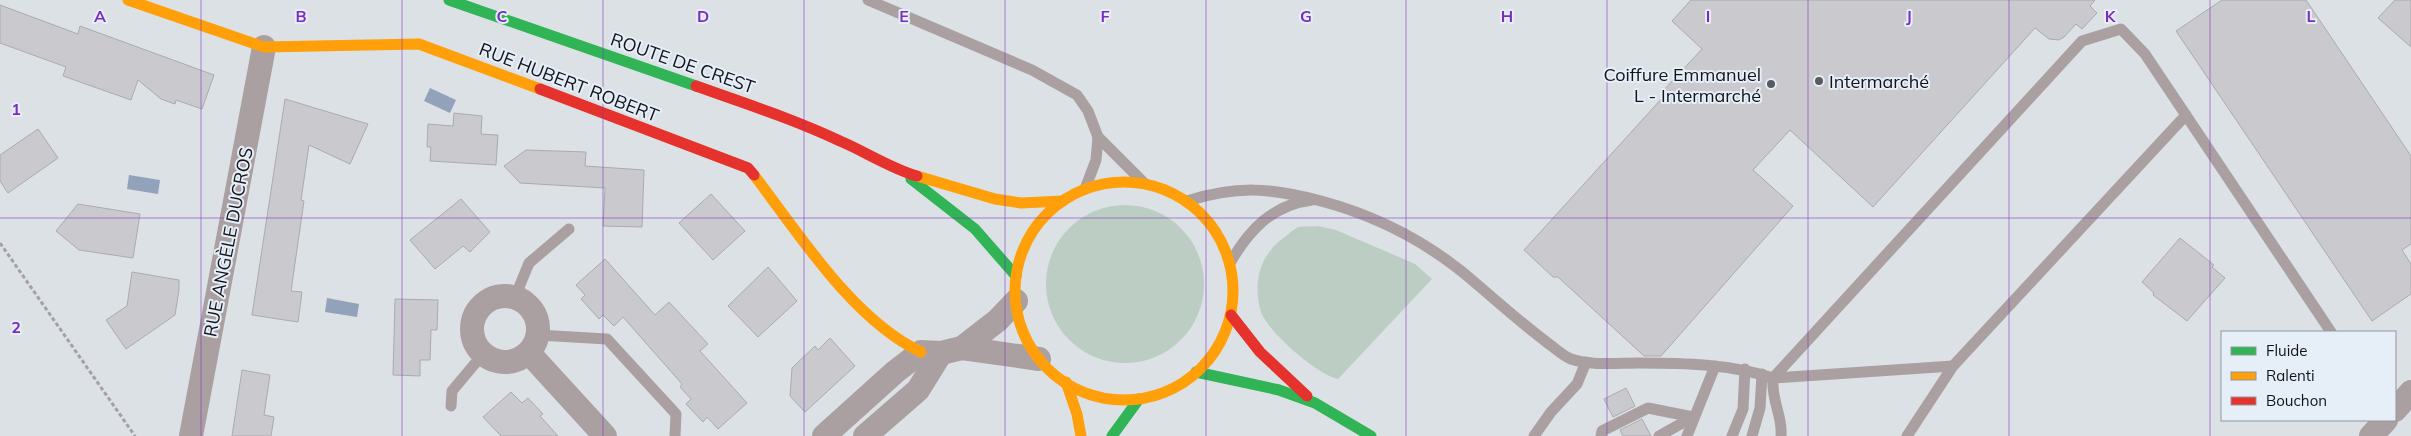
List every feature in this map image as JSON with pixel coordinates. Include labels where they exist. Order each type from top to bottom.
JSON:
[{"type":"main road","name":"RUE HUBERT ROBERT","points":[[128,0],[264,47],[419,44],[748,168],[826,269],[880,326],[900,342],[941,351]]},
{"type":"main road","name":"ROUTE DE CREST","points":[[449,0],[782,116],[841,141],[900,170]]},
{"type":"main road","points":[[900,170],[995,199],[1021,202],[1063,201]]},
{"type":"main road","points":[[900,170],[975,229],[1016,276]]},
{"type":"main road","points":[[1114,182],[1144,183],[1167,190],[1187,201],[1206,218],[1221,239],[1230,263],[1234,289],[1231,315],[1218,346],[1196,372],[1170,390],[1139,399],[1113,399],[1097,396],[1066,382],[1039,359],[1023,332],[1016,301],[1016,276],[1024,247],[1040,221],[1063,201],[1085,189],[1114,182]]},
{"type":"main road","points":[[1231,315],[1260,352],[1315,403]]},
{"type":"main road","points":[[1196,372],[1279,390],[1315,403],[1370,436]]},
{"type":"main road","points":[[1066,382],[1077,414],[1081,436]]},
{"type":"main road","points":[[1112,436],[1139,399]]},
{"type":"street","name":"RUE ANGÈLE DUCROS","points":[[191,436],[264,47]]},
{"type":"street","points":[[534,344],[511,362],[501,362],[482,354],[476,346],[472,335],[472,323],[476,312],[483,304],[493,298],[504,295],[524,301],[536,316],[534,344],[605,436]]},
{"type":"street","points":[[824,436],[895,372],[941,351],[998,320],[1016,301]]},
{"type":"street","points":[[941,351],[1039,359]]},
{"type":"street","points":[[865,436],[918,390],[941,351]]},
{"type":"street","points":[[2396,409],[2411,392]]},
{"type":"street","points":[[2371,436],[2385,421]]},
{"type":"lane","points":[[868,0],[1032,70],[1077,95],[1088,111],[1098,137],[1144,183]]},
{"type":"lane","points":[[1782,436],[1781,421],[1775,406],[1772,390],[1773,378],[2082,41],[2121,30],[2145,54],[2330,331]]},
{"type":"lane","points":[[1907,436],[1953,366],[2186,114]]},
{"type":"lane","points":[[1085,189],[1096,160],[1098,137]]},
{"type":"lane","points":[[1187,201],[1207,194],[1264,189],[1293,193],[1378,219],[1416,238],[1448,260],[1527,327],[1569,358],[1586,362],[1677,363],[1715,366],[1744,369],[1773,378],[1953,366]]},
{"type":"lane","points":[[1230,263],[1243,240],[1277,210],[1287,205],[1316,200]]},
{"type":"lane","points":[[515,297],[529,263],[569,229]]},
{"type":"lane","points":[[534,344],[607,339],[676,414],[675,436]]},
{"type":"lane","points":[[451,406],[452,391],[482,354]]},
{"type":"lane","points":[[1534,436],[1577,384],[1586,362]]},
{"type":"lane","points":[[1687,436],[1715,366]]},
{"type":"lane","points":[[1732,436],[1744,409],[1744,369]]},
{"type":"lane","points":[[1752,436],[1760,408],[1762,374]]},
{"type":"lane","points":[[1601,436],[1602,431],[1648,408],[1693,417]]},
{"type":"lane","points":[[1660,436],[1693,417]]},
{"type":"path","points":[[0,243],[135,436]]},
{"type":"green space","points":[[1133,205],[1148,208],[1162,214],[1181,228],[1191,240],[1201,261],[1204,284],[1201,307],[1191,328],[1181,340],[1169,350],[1148,360],[1133,363],[1117,363],[1102,360],[1081,350],[1059,328],[1047,299],[1046,276],[1049,261],[1059,240],[1081,218],[1110,206]]},
{"type":"green space","points":[[1318,226],[1336,230],[1415,264],[1432,279],[1338,379],[1329,376],[1305,361],[1281,339],[1264,318],[1258,298],[1261,268],[1270,250],[1297,228]]},
{"type":"water","points":[[430,88],[456,100],[450,113],[424,101]]},
{"type":"water","points":[[129,175],[160,180],[158,194],[127,189]]},
{"type":"water","points":[[327,298],[359,304],[357,317],[325,312]]},
{"type":"building","points":[[1691,0],[2095,0],[2090,6],[2097,13],[2082,29],[2076,24],[2059,40],[2049,39],[2035,28],[1873,207],[1790,130],[1753,170],[1793,206],[1661,356],[1644,356],[1558,277],[1553,277],[1524,250],[1664,96],[1661,93],[1702,49],[1672,21]]},
{"type":"building","points":[[2222,0],[2306,0],[2411,156],[2411,244],[2402,250],[2411,264],[2411,294],[2372,321],[2176,31]]},
{"type":"building","points":[[2395,0],[2411,0],[2411,47],[2378,18]]},
{"type":"building","points":[[0,5],[78,34],[80,26],[214,75],[202,109],[176,100],[175,104],[161,99],[138,80],[131,100],[63,76],[66,67],[0,43]]},
{"type":"building","points":[[285,99],[368,124],[350,164],[309,145],[301,200],[304,201],[291,291],[302,292],[298,322],[252,315]]},
{"type":"building","points":[[454,113],[482,116],[481,134],[498,135],[496,165],[430,161],[431,147],[427,147],[428,124],[453,126]]},
{"type":"building","points":[[38,129],[58,158],[8,193],[0,181],[0,155]]},
{"type":"building","points":[[526,150],[586,152],[585,166],[644,170],[642,227],[603,226],[605,188],[520,183],[504,166]]},
{"type":"building","points":[[711,194],[745,231],[713,260],[679,223]]},
{"type":"building","points":[[461,199],[490,232],[470,252],[463,246],[435,269],[410,240]]},
{"type":"building","points":[[78,204],[140,214],[133,258],[79,250],[56,231]]},
{"type":"building","points":[[2180,238],[2214,265],[2212,267],[2225,278],[2187,321],[2153,295],[2154,293],[2142,282]]},
{"type":"building","points":[[605,259],[655,315],[669,302],[708,344],[700,351],[747,403],[718,429],[707,417],[703,422],[686,404],[691,399],[680,387],[682,384],[623,317],[614,326],[603,315],[599,319],[581,299],[585,295],[576,285]]},
{"type":"building","points":[[768,267],[797,301],[758,337],[728,306]]},
{"type":"building","points":[[132,272],[179,280],[179,290],[175,315],[126,349],[106,320],[127,306]]},
{"type":"building","points":[[395,299],[438,300],[437,330],[431,330],[430,360],[420,360],[420,376],[393,375]]},
{"type":"building","points":[[830,338],[855,366],[805,412],[790,396],[792,368],[815,346],[818,350]]},
{"type":"building","points":[[242,370],[270,375],[264,415],[274,417],[271,436],[232,436]]},
{"type":"building","points":[[1626,388],[1635,406],[1613,417],[1604,399]]},
{"type":"building","points":[[511,392],[522,403],[528,398],[543,414],[540,416],[558,436],[501,436],[483,417]]},
{"type":"building","points":[[1642,419],[1651,436],[1623,436],[1620,430]]},
{"type":"traffic: fast","points":[[449,0],[696,86]]},
{"type":"traffic: fast","points":[[911,179],[975,229],[1016,276]]},
{"type":"traffic: fast","points":[[1196,372],[1279,390],[1315,403],[1371,436]]},
{"type":"traffic: fast","points":[[1112,436],[1139,399]]},
{"type":"traffic: slow","points":[[128,0],[264,47],[419,44],[540,89]]},
{"type":"traffic: slow","points":[[754,175],[829,274],[850,297],[896,338],[921,352]]},
{"type":"traffic: slow","points":[[917,176],[995,199],[1021,203],[1063,201]]},
{"type":"traffic: slow","points":[[1124,182],[1145,184],[1166,191],[1175,195],[1201,214],[1220,240],[1224,249],[1231,270],[1233,291],[1231,312],[1224,333],[1220,342],[1201,368],[1175,387],[1166,391],[1145,398],[1124,400],[1103,398],[1082,391],[1073,387],[1047,368],[1028,342],[1024,333],[1017,312],[1015,291],[1017,270],[1024,249],[1028,240],[1047,214],[1073,195],[1082,191],[1103,184],[1124,182]]},
{"type":"traffic: slow","points":[[1066,382],[1077,414],[1081,436]]},
{"type":"traffic: jam","points":[[696,86],[804,126],[850,145],[897,169],[917,176]]},
{"type":"traffic: jam","points":[[540,89],[748,168],[754,175]]},
{"type":"traffic: jam","points":[[1231,315],[1260,352],[1307,396]]},
{"type":"place","name":"Intermarché","points":[[1819,81]]},
{"type":"place","name":"Coiffure Emmanuel L - Intermarché","points":[[1771,84]]}]
